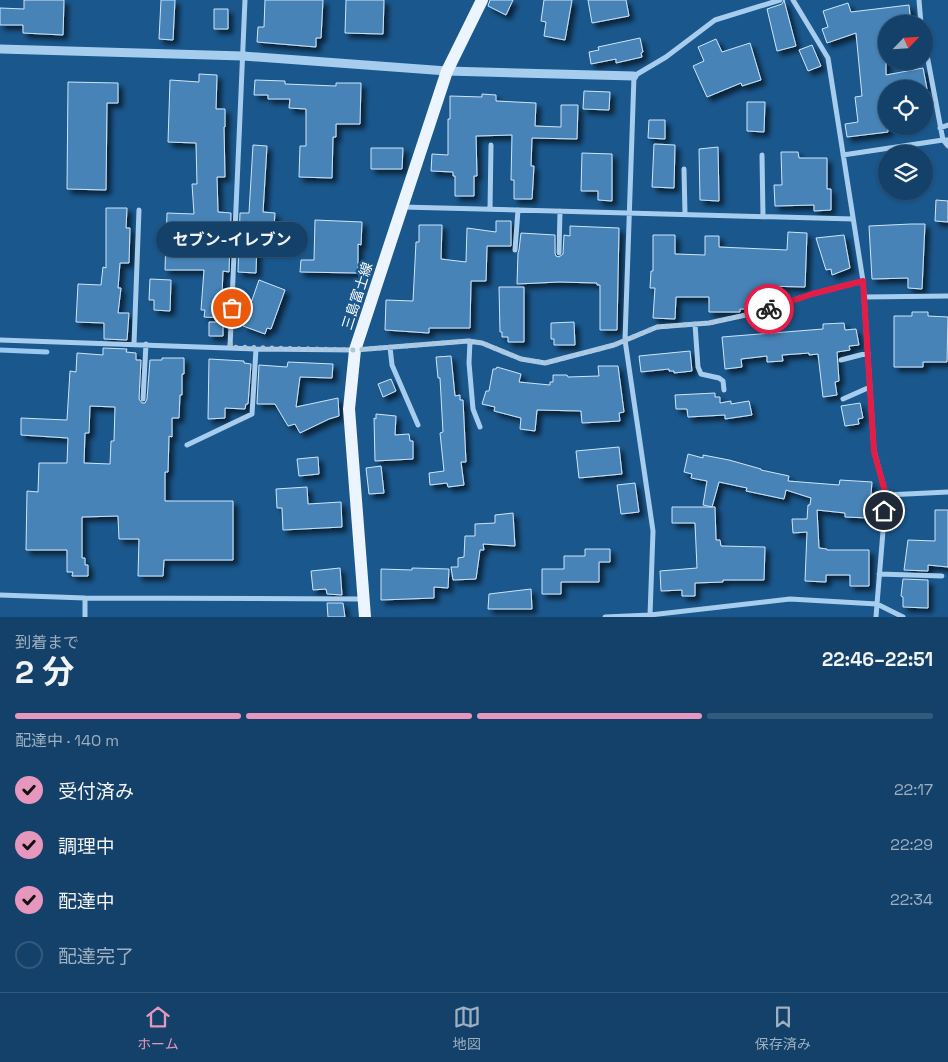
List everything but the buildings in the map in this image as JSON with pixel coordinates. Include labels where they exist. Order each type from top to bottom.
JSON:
[{"type":"main road","name":"三島富士線","points":[[365,617],[349,409],[355,350],[447,71],[482,0]]},
{"type":"street","points":[[230,347],[246,0]]},
{"type":"street","points":[[0,49],[243,56],[447,71],[634,76],[666,57],[715,20],[766,2],[780,0]]},
{"type":"street","points":[[793,0],[828,58],[863,281],[874,452],[886,495],[876,617]]},
{"type":"street","points":[[919,0],[920,15]]},
{"type":"street","points":[[930,70],[940,128],[948,146]]},
{"type":"street","points":[[634,76],[625,340],[652,531],[650,615]]},
{"type":"street","points":[[940,128],[948,125]]},
{"type":"street","points":[[843,155],[945,140]]},
{"type":"street","points":[[490,209],[491,145]]},
{"type":"street","points":[[762,155],[763,217]]},
{"type":"street","points":[[684,169],[686,214]]},
{"type":"street","points":[[402,207],[853,219]]},
{"type":"street","points":[[134,344],[139,210]]},
{"type":"street","points":[[515,250],[518,210]]},
{"type":"street","points":[[559,253],[560,211]]},
{"type":"street","points":[[0,340],[256,349],[355,350],[470,341],[482,343],[521,359],[545,363],[579,355],[657,327],[709,323],[755,313],[812,294],[863,281]]},
{"type":"street","points":[[865,297],[948,296]]},
{"type":"street","points":[[695,324],[698,367],[701,374],[719,378],[723,382],[724,390]]},
{"type":"street","points":[[470,341],[469,363],[473,409],[480,427]]},
{"type":"street","points":[[143,399],[146,344]]},
{"type":"street","points":[[390,348],[392,365],[418,425]]},
{"type":"street","points":[[187,445],[252,414],[256,349]]},
{"type":"street","points":[[841,360],[868,353]]},
{"type":"street","points":[[843,399],[870,387]]},
{"type":"street","points":[[886,495],[948,492]]},
{"type":"street","points":[[879,574],[942,576]]},
{"type":"street","points":[[0,595],[85,598],[363,599]]},
{"type":"street","points":[[85,598],[85,617]]},
{"type":"street","points":[[605,617],[650,615],[790,599],[877,604],[903,617]]},
{"type":"waterway","points":[[0,350],[47,352]]},
{"type":"way so far","points":[[232,308],[230,347],[355,350],[468,341],[482,343],[521,359],[545,363],[614,345],[657,327],[709,323],[769,309]]},
{"type":"place","name":"セブン-イレブン","points":[[232,308]]},
{"type":"route","points":[[769,309],[812,294],[863,281],[874,452],[886,495],[884,511]]}]
